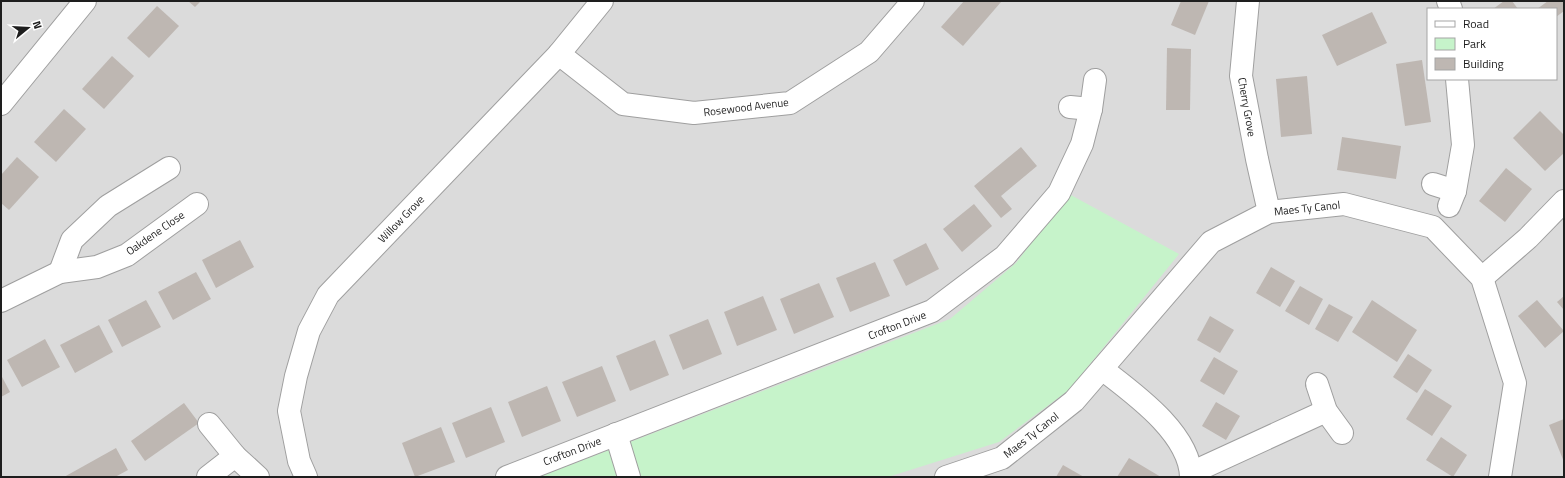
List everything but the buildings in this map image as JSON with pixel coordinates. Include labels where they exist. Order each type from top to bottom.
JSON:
[{"type":"street","points":[[1,104],[85,1]]},
{"type":"street","name":"Willow Grove","points":[[306,477],[299,461],[289,411],[296,376],[309,331],[328,295],[558,54],[602,1]]},
{"type":"street","name":"Rosewood Avenue","points":[[558,54],[623,104],[694,114],[790,103],[869,52],[913,1]]},
{"type":"street","name":"Cherry Grove","points":[[1248,1],[1241,76],[1269,212]]},
{"type":"street","name":"Crofton Drive","points":[[507,477],[932,311],[1005,256],[1059,192],[1082,144],[1091,109],[1096,80]]},
{"type":"street","points":[[1433,184],[1452,198],[1463,145],[1457,80]]},
{"type":"street","points":[[1070,107],[1091,109]]},
{"type":"street","points":[[60,272],[72,240],[108,206],[169,168]]},
{"type":"street","points":[[1482,278],[1528,238],[1564,201]]},
{"type":"street","name":"Oakdene Close","points":[[1,301],[60,272],[97,266],[127,255],[197,204]]},
{"type":"street","name":"Maes Ty Canol","points":[[946,477],[1002,458],[1074,401],[1211,242],[1269,212],[1344,204],[1433,227],[1482,278],[1515,383],[1500,477]]},
{"type":"street","points":[[1102,369],[1145,401],[1182,444],[1191,475],[1326,411]]},
{"type":"street","points":[[1317,384],[1326,411],[1342,433]]},
{"type":"street","points":[[209,424],[235,456],[258,477]]},
{"type":"street","name":"Crofton Drive","points":[[616,434],[629,477]]},
{"type":"street","points":[[208,477],[235,456]]},
{"type":"shaded area","points":[[1,1],[1564,1],[1564,477],[1,477]]},
{"type":"green space","points":[[1069,194],[1179,254],[1069,390],[999,442],[888,477],[539,477],[950,319],[1016,263]]}]
